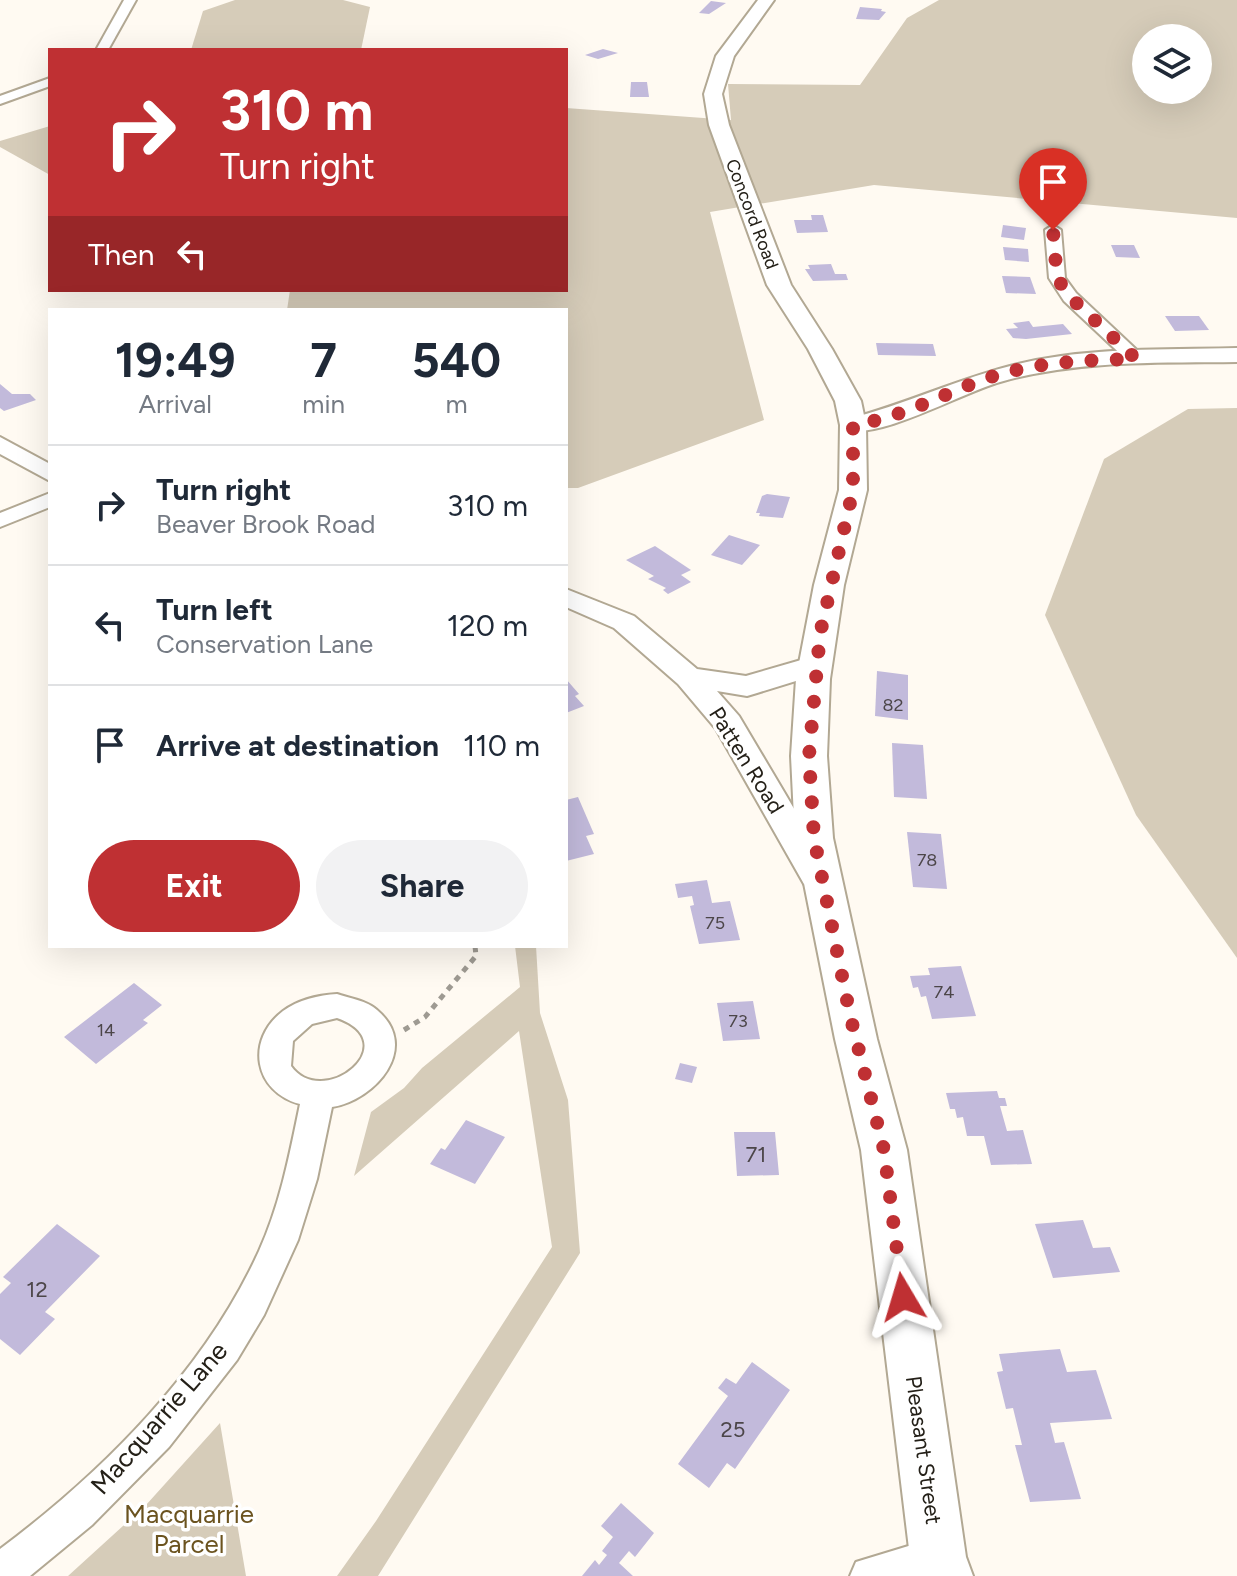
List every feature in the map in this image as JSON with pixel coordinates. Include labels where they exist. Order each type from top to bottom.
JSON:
[{"type":"main road","name":"Concord Road","points":[[766,0],[719,68],[713,94],[715,114],[779,285],[820,349],[850,413]]},
{"type":"main road","name":"Pleasant Street","points":[[850,413],[853,490],[836,552],[815,665],[809,756],[814,838],[856,1039],[884,1150],[941,1566]]},
{"type":"street","points":[[104,48],[116,32],[130,0]]},
{"type":"street","points":[[0,100],[48,83]]},
{"type":"street","points":[[1053,230],[1057,278],[1070,297],[1136,359]]},
{"type":"street","points":[[850,413],[886,420],[991,377],[1058,363],[1237,355]]},
{"type":"street","points":[[0,444],[48,473]]},
{"type":"street","points":[[0,521],[48,500]]},
{"type":"street","name":"Patten Road","points":[[568,598],[624,622],[688,677],[728,723],[824,888]]},
{"type":"street","name":"Patten Road","points":[[688,677],[747,686],[815,665]]},
{"type":"street","points":[[320,1007],[354,1009],[369,1017],[378,1029],[382,1043],[379,1059],[370,1073],[356,1085],[338,1093],[318,1095],[288,1085],[273,1062],[274,1047],[290,1022],[320,1007]]},
{"type":"street","name":"Macquarrie Lane","points":[[0,1574],[66,1520],[128,1462],[216,1360],[273,1260],[296,1193],[318,1095]]},
{"type":"street","points":[[870,1576],[941,1566]]},
{"type":"path","points":[[382,1043],[425,1017],[476,956],[475,948]]},
{"type":"green space","points":[[235,0],[343,0],[370,7],[361,48],[192,48],[203,11]]},
{"type":"green space","points":[[939,0],[1237,0],[1237,218],[874,185],[710,212],[764,420],[578,488],[568,488],[568,308],[287,308],[290,292],[568,292],[568,108],[731,120],[728,84],[860,85],[907,18]]},
{"type":"green space","points":[[48,127],[48,174],[0,147],[0,141]]},
{"type":"green space","points":[[1237,408],[1237,958],[1136,815],[1045,615],[1104,459],[1188,409]]},
{"type":"green space","points":[[515,948],[536,948],[540,1013],[568,1100],[580,1253],[378,1576],[337,1576],[376,1521],[552,1247],[519,1031],[354,1176],[371,1112],[404,1088],[422,1068],[520,987]]},
{"type":"green space","name":"Macquarrie Parcel","points":[[220,1423],[246,1576],[68,1576],[146,1505]]},
{"type":"building","points":[[711,1],[726,3],[709,14],[699,13]]},
{"type":"building","points":[[860,7],[886,12],[879,20],[856,19]]},
{"type":"building","points":[[603,49],[618,53],[598,59],[585,55]]},
{"type":"building","points":[[631,82],[647,82],[649,97],[630,97]]},
{"type":"building","points":[[811,215],[823,215],[828,232],[797,233],[794,220],[812,220]]},
{"type":"building","points":[[1003,225],[1026,228],[1024,240],[1001,237]]},
{"type":"building","points":[[1111,245],[1134,245],[1140,258],[1116,257]]},
{"type":"building","points":[[1003,247],[1028,249],[1029,262],[1005,260]]},
{"type":"building","points":[[831,264],[835,274],[846,274],[848,280],[813,281],[805,269],[810,269],[808,265]]},
{"type":"building","points":[[1002,276],[1030,277],[1036,294],[1006,293]]},
{"type":"building","points":[[1165,316],[1199,316],[1209,330],[1175,331]]},
{"type":"building","points":[[1029,321],[1033,327],[1063,324],[1072,334],[1026,339],[1013,338],[1006,329],[1018,328],[1013,323]]},
{"type":"building","points":[[876,343],[933,344],[936,356],[878,355]]},
{"type":"building","points":[[0,384],[12,394],[30,394],[36,400],[4,411],[0,408]]},
{"type":"building","points":[[762,496],[790,497],[783,518],[759,516],[760,513],[756,513]]},
{"type":"building","points":[[729,535],[760,545],[742,565],[711,555]]},
{"type":"building","points":[[655,546],[691,570],[681,575],[691,582],[668,594],[663,590],[666,588],[648,579],[654,576],[626,560]]},
{"type":"building","points":[[877,671],[908,675],[908,720],[875,716]]},
{"type":"building","points":[[568,681],[579,694],[575,696],[584,706],[568,712]]},
{"type":"building","points":[[892,743],[923,745],[927,799],[894,797]]},
{"type":"building","points":[[578,797],[594,834],[586,836],[594,854],[568,860],[568,800]]},
{"type":"building","points":[[907,832],[941,834],[947,889],[913,887]]},
{"type":"building","points":[[707,880],[712,903],[730,901],[740,940],[699,944],[690,906],[694,905],[692,896],[678,898],[675,884]]},
{"type":"building","points":[[961,966],[976,1016],[932,1019],[926,996],[921,997],[918,987],[913,988],[910,976],[930,975],[928,968]]},
{"type":"building","points":[[134,983],[162,1005],[143,1020],[148,1023],[96,1064],[64,1037]]},
{"type":"building","points":[[753,1001],[760,1039],[723,1041],[717,1003]]},
{"type":"building","points":[[680,1063],[697,1067],[692,1083],[675,1079]]},
{"type":"building","points":[[997,1091],[999,1098],[1005,1098],[1007,1106],[1000,1106],[1007,1131],[1023,1130],[1032,1164],[991,1165],[984,1136],[967,1136],[963,1117],[957,1118],[955,1109],[950,1109],[946,1093]]},
{"type":"building","points":[[466,1120],[505,1137],[475,1184],[430,1164],[441,1148],[445,1150]]},
{"type":"building","points":[[734,1132],[775,1132],[779,1175],[737,1176]]},
{"type":"building","points":[[1083,1220],[1093,1248],[1110,1247],[1120,1272],[1053,1278],[1035,1224]]},
{"type":"building","points":[[57,1224],[100,1256],[45,1312],[55,1319],[20,1355],[0,1339],[0,1294],[11,1283],[3,1277]]},
{"type":"building","points":[[1060,1349],[1067,1372],[1096,1370],[1112,1419],[1050,1423],[1055,1443],[1064,1442],[1081,1499],[1030,1502],[1015,1445],[1022,1445],[1013,1408],[1006,1409],[997,1372],[1003,1371],[999,1354]]},
{"type":"building","points":[[752,1362],[790,1390],[735,1469],[727,1463],[709,1488],[678,1464],[728,1396],[718,1388],[726,1378],[736,1384]]},
{"type":"building","points":[[621,1503],[654,1533],[635,1557],[629,1551],[619,1563],[633,1576],[582,1576],[595,1560],[599,1565],[607,1555],[602,1551],[613,1537],[601,1526]]},
{"type":"route","points":[[903,1297],[884,1150],[850,1015],[814,838],[809,756],[813,679],[836,552],[853,490],[853,425],[908,413],[991,377],[1058,363],[1136,359],[1070,297],[1057,278],[1053,230]]}]
